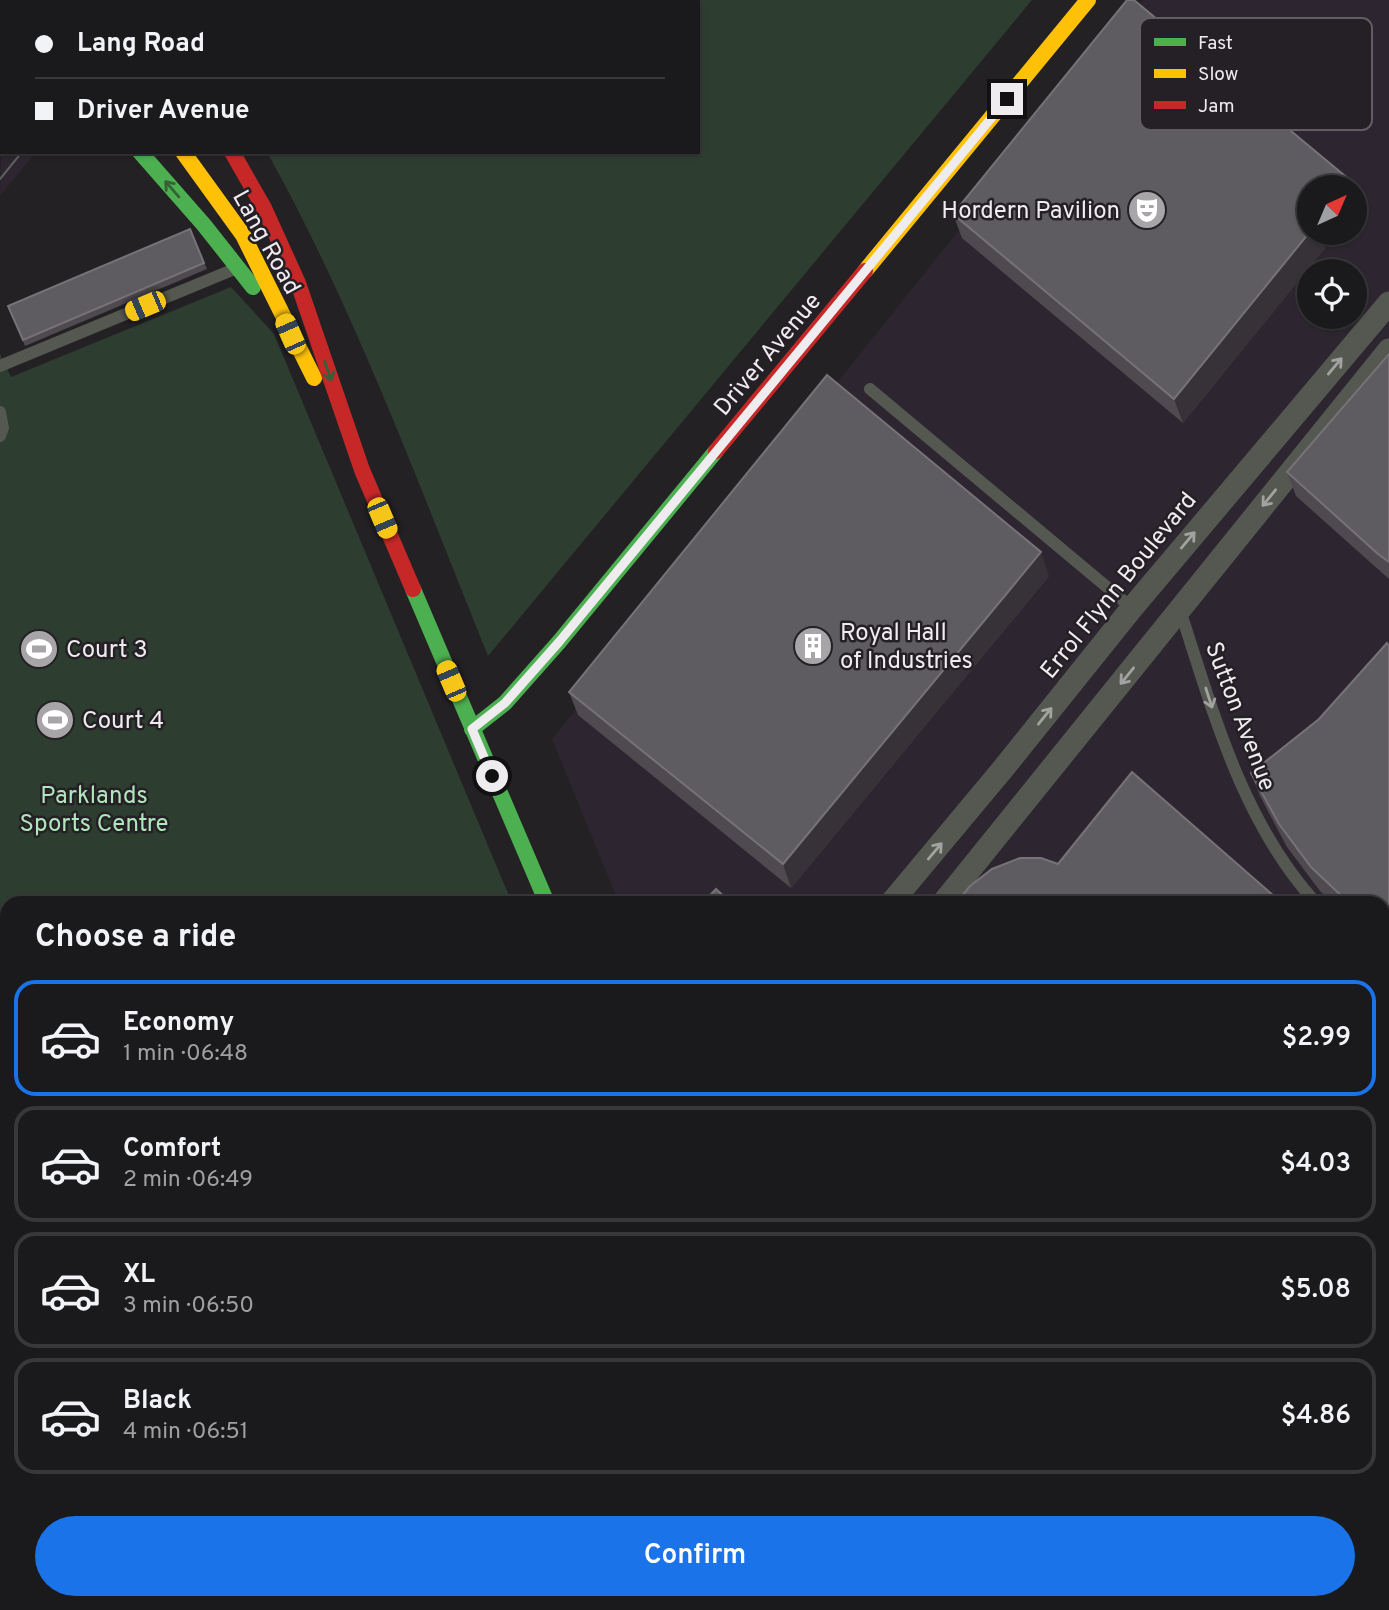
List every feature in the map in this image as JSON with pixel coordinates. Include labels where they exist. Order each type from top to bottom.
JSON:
[{"type":"street","name":"Driver Avenue","points":[[472,729],[505,703],[559,642],[1088,0]]},
{"type":"street","points":[[142,154],[204,225],[290,334]]},
{"type":"street","name":"Lang Road","points":[[184,154],[241,234],[258,264],[290,334],[362,470]]},
{"type":"street","name":"Lang Road","points":[[233,154],[264,208],[294,274],[362,470],[544,896]]},
{"type":"street","name":"Errol Flynn Boulevard","points":[[897,896],[1132,608],[1389,303]]},
{"type":"street","points":[[949,896],[1389,350]]},
{"type":"lane","points":[[0,366],[237,268]]},
{"type":"lane","points":[[870,389],[1132,608]]},
{"type":"lane","points":[[0,412],[3,428],[0,436]]},
{"type":"lane","name":"Sutton Avenue","points":[[1180,610],[1230,758],[1263,830],[1310,896]]},
{"type":"shaded area","points":[[1143,0],[1389,0],[1389,896],[616,896],[552,739]]},
{"type":"shaded area","points":[[1,154],[34,154],[0,196]]},
{"type":"green space","points":[[700,0],[1032,0],[488,656],[358,337],[268,154],[700,154]]},
{"type":"green space","name":"Parklands Sports Centre","points":[[231,287],[274,334],[509,896],[0,896],[0,354],[11,377]]},
{"type":"building","name":"Hordern Pavilion","points":[[1127,0],[1134,0],[1156,18],[1140,18],[1140,130],[1290,130],[1344,175],[1297,175],[1297,245],[1299,245],[1174,399],[953,214]]},
{"type":"building","points":[[190,229],[204,263],[23,340],[8,306]]},
{"type":"building","points":[[1389,354],[1389,562],[1287,472]]},
{"type":"building","name":"Royal Hall of Industries","points":[[827,375],[1041,552],[783,864],[569,692]]},
{"type":"building","points":[[1387,643],[1389,896],[1342,896],[1311,867],[1279,824],[1251,773],[1319,719]]},
{"type":"building","points":[[1132,772],[1274,896],[962,896],[992,869],[1020,858],[1041,858],[1058,864]]},
{"type":"building","points":[[716,889],[724,896],[710,896]]},
{"type":"tram line","points":[[0,179],[20,154]]},
{"type":"traffic: fast","points":[[142,154],[204,225],[253,287]]},
{"type":"traffic: fast","points":[[472,729],[505,703],[559,642],[716,451]]},
{"type":"traffic: fast","points":[[413,589],[544,896]]},
{"type":"traffic: slow","points":[[865,271],[1088,0]]},
{"type":"traffic: slow","points":[[184,154],[243,235],[314,378]]},
{"type":"traffic: jam","points":[[233,154],[264,208],[298,283],[362,470],[413,589]]},
{"type":"traffic: jam","points":[[716,451],[865,271]]},
{"type":"place","name":"Hordern Pavilion","points":[[1147,210]]},
{"type":"place","name":"Royal Hall of Industries","points":[[813,646]]},
{"type":"place","name":"Court 3","points":[[39,649]]},
{"type":"place","name":"Court 4","points":[[55,720]]},
{"type":"route","points":[[492,776],[472,729],[505,703],[559,642],[1007,99]]}]
